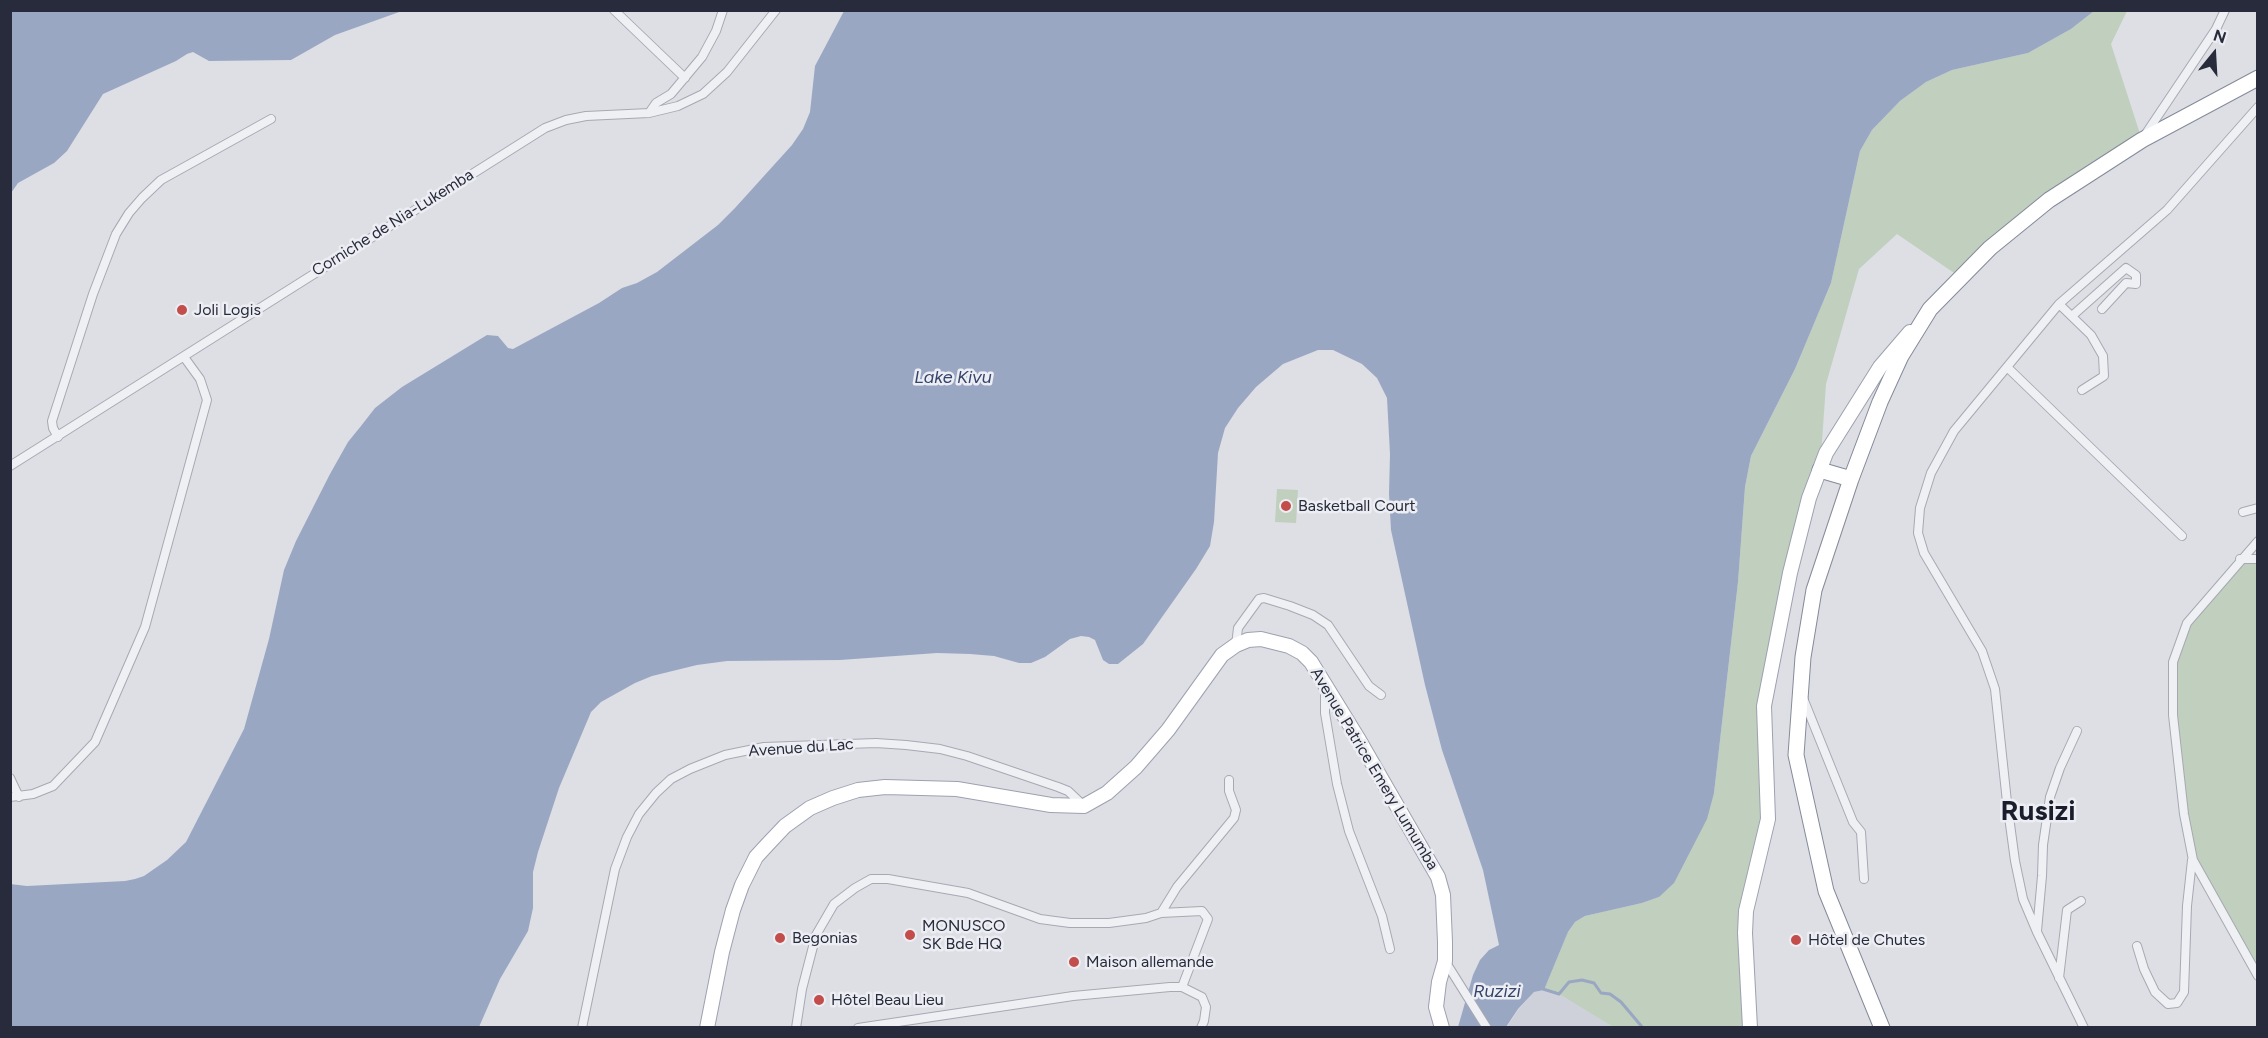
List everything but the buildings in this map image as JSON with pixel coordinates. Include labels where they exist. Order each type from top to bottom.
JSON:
[{"type":"highway","points":[[1882,1028],[1826,891],[1796,755],[1799,690],[1814,590],[1851,479],[1890,377],[1930,309],[1990,248],[2049,200],[2142,140],[2258,78]]},
{"type":"highway","points":[[1820,470],[1851,479]]},
{"type":"main road","points":[[1750,1028],[1745,933],[1746,911],[1768,819],[1764,706],[1790,573],[1809,498],[1826,453],[1880,367],[1930,309]]},
{"type":"main road","name":"Avenue Patrice Emery Lumumba","points":[[1236,645],[1248,640],[1261,639],[1289,646],[1302,653],[1324,684],[1438,877],[1443,895],[1445,961],[1439,982],[1436,1007],[1442,1027]]},
{"type":"main road","points":[[707,1028],[722,952],[742,885],[756,857],[785,826],[810,808],[833,798],[858,790],[885,787],[957,789],[1051,806],[1084,806],[1107,792],[1136,767],[1174,722],[1222,655],[1236,645]]},
{"type":"street","points":[[614,10],[686,78]]},
{"type":"street","points":[[649,113],[656,103],[671,94],[702,57],[716,31],[723,10]]},
{"type":"street","name":"Corniche de Nia-Lukemba","points":[[10,466],[544,128],[586,116],[649,113],[678,106],[703,94],[727,72],[776,10]]},
{"type":"street","points":[[2142,140],[2216,29],[2225,10]]},
{"type":"street","points":[[2084,1028],[2023,899],[2015,861],[1995,689],[1982,651],[1924,554],[1918,533],[1920,508],[1931,473],[1954,431],[2060,304],[2167,210],[2258,107]]},
{"type":"street","points":[[58,437],[52,421],[93,294],[116,234],[129,213],[161,180],[271,118]]},
{"type":"street","points":[[2072,316],[2126,268],[2136,275],[2136,284],[2126,283],[2102,309]]},
{"type":"street","points":[[2060,304],[2091,335],[2103,356],[2103,376],[2082,390]]},
{"type":"street","points":[[10,778],[15,797],[33,794],[53,786],[95,742],[145,627],[207,400],[200,379],[184,357]]},
{"type":"street","points":[[2007,367],[2182,536]]},
{"type":"street","points":[[2243,512],[2258,508]]},
{"type":"street","points":[[2258,541],[2240,559],[2187,623],[2173,662],[2176,752],[2193,860],[2258,976]]},
{"type":"street","points":[[2240,559],[2258,559]]},
{"type":"street","points":[[1236,645],[1238,628],[1259,599],[1264,598],[1290,606],[1313,615],[1328,625],[1369,686],[1381,695]]},
{"type":"street","points":[[1324,684],[1325,713],[1337,784],[1349,831],[1382,916],[1390,949]]},
{"type":"street","points":[[1799,690],[1844,802],[1853,822],[1861,832],[1864,879]]},
{"type":"street","points":[[2037,932],[2043,845],[2050,798],[2060,768],[2078,731]]},
{"type":"street","name":"Avenue du Lac","points":[[582,1028],[615,869],[627,837],[639,814],[656,793],[671,779],[690,769],[725,754],[764,747],[876,743],[906,745],[940,749],[967,756],[1058,787],[1068,791],[1084,806]]},
{"type":"street","points":[[1161,913],[1177,886],[1234,818],[1236,810],[1229,791],[1229,780]]},
{"type":"street","points":[[2137,946],[2144,969],[2155,992],[2168,1004],[2177,1003],[2184,992],[2187,906],[2193,860]]},
{"type":"street","points":[[796,1028],[802,989],[816,935],[834,904],[871,879],[888,879],[968,893],[1049,920],[1109,923],[1146,918],[1161,913],[1198,910],[1204,912],[1208,919],[1182,987]]},
{"type":"street","points":[[2059,979],[2067,910],[2081,901]]},
{"type":"street","points":[[1445,961],[1487,1028]]},
{"type":"street","points":[[858,1028],[1074,996],[1182,987],[1198,993],[1206,1003],[1206,1015],[1201,1028]]},
{"type":"shaded area","points":[[1544,990],[1559,994],[1613,1027],[1506,1028],[1534,992]]},
{"type":"green space","points":[[2094,11],[2127,11],[2111,44],[2142,140],[2049,200],[1960,277],[1897,234],[1859,269],[1826,384],[1820,470],[1770,672],[1766,789],[1750,892],[1750,1027],[1613,1027],[1559,994],[1544,990],[1568,932],[1575,922],[1585,916],[1659,897],[1714,793],[1738,582],[1745,487],[1751,456],[1795,369],[1831,283],[1860,151],[1872,130],[1900,101],[1926,82],[1952,70],[2028,53],[2071,29]]},
{"type":"green space","name":"Basketball Court","points":[[1277,489],[1298,490],[1296,523],[1275,522]]},
{"type":"green space","points":[[2237,558],[2257,558],[2257,978],[2193,867],[2171,660],[2184,621]]},
{"type":"water","points":[[11,10],[402,11],[335,35],[291,60],[209,61],[193,52],[187,54],[103,94],[67,151],[54,163],[18,183],[11,193]]},
{"type":"water","name":"Lake Kivu","points":[[844,11],[2094,11],[2071,29],[2028,53],[1952,70],[1926,82],[1900,101],[1872,130],[1860,151],[1831,283],[1795,369],[1751,456],[1745,487],[1738,582],[1714,793],[1707,819],[1674,883],[1659,897],[1585,916],[1575,922],[1568,932],[1544,990],[1534,992],[1518,1009],[1506,1027],[1458,1027],[1473,975],[1480,960],[1489,950],[1499,945],[1483,870],[1442,750],[1425,685],[1391,530],[1387,398],[1377,378],[1362,364],[1333,350],[1318,350],[1283,364],[1256,387],[1225,428],[1218,453],[1214,522],[1210,546],[1143,644],[1118,664],[1109,664],[1103,660],[1095,640],[1081,636],[1070,639],[1045,657],[1031,663],[1019,663],[994,656],[937,653],[840,660],[727,661],[697,665],[652,676],[601,702],[591,712],[559,788],[538,852],[533,872],[533,908],[528,931],[500,979],[479,1027],[11,1027],[10,884],[27,886],[135,879],[144,876],[167,860],[186,842],[244,729],[269,639],[284,570],[296,541],[348,442],[375,408],[402,387],[487,335],[498,336],[508,348],[513,349],[599,303],[622,288],[637,283],[657,272],[718,225],[792,145],[803,129],[810,112],[815,66]]},
{"type":"waterway","points":[[1543,989],[1559,994],[1569,982],[1582,980],[1594,983],[1601,993],[1610,994],[1621,1002],[1643,1028]]},
{"type":"place","name":"Joli Logis","points":[[182,310]]},
{"type":"place","name":"Basketball Court","points":[[1286,506]]},
{"type":"place","name":"MONUSCO SK Bde HQ","points":[[910,935]]},
{"type":"place","name":"Begonias","points":[[780,938]]},
{"type":"place","name":"Hôtel de Chutes","points":[[1796,940]]},
{"type":"place","name":"Maison allemande","points":[[1074,962]]},
{"type":"place","name":"Hôtel Beau Lieu","points":[[819,1000]]},
{"type":"district","name":"Rusizi","points":[[2038,812]]},
{"type":"water label","name":"Ruzizi","points":[[1497,992]]}]
